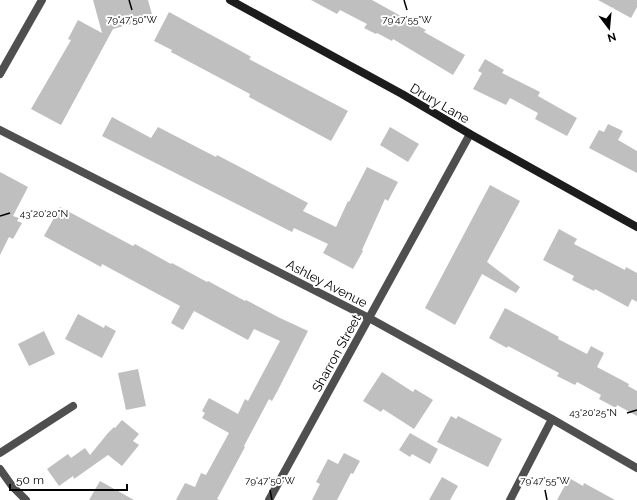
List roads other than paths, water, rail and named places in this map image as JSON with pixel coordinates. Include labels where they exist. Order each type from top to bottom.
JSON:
[{"type":"street","points":[[0,74],[42,0]]},
{"type":"street","name":"Drury Lane","points":[[230,0],[402,94],[470,134],[637,227]]},
{"type":"street","name":"Ashley Avenue","points":[[0,130],[369,318],[552,419],[637,468]]},
{"type":"street","name":"Sharron Street","points":[[269,500],[470,134]]},
{"type":"street","points":[[0,453],[72,406]]},
{"type":"street","points":[[510,500],[552,419]]},
{"type":"street","points":[[0,469],[12,486],[26,500]]}]
